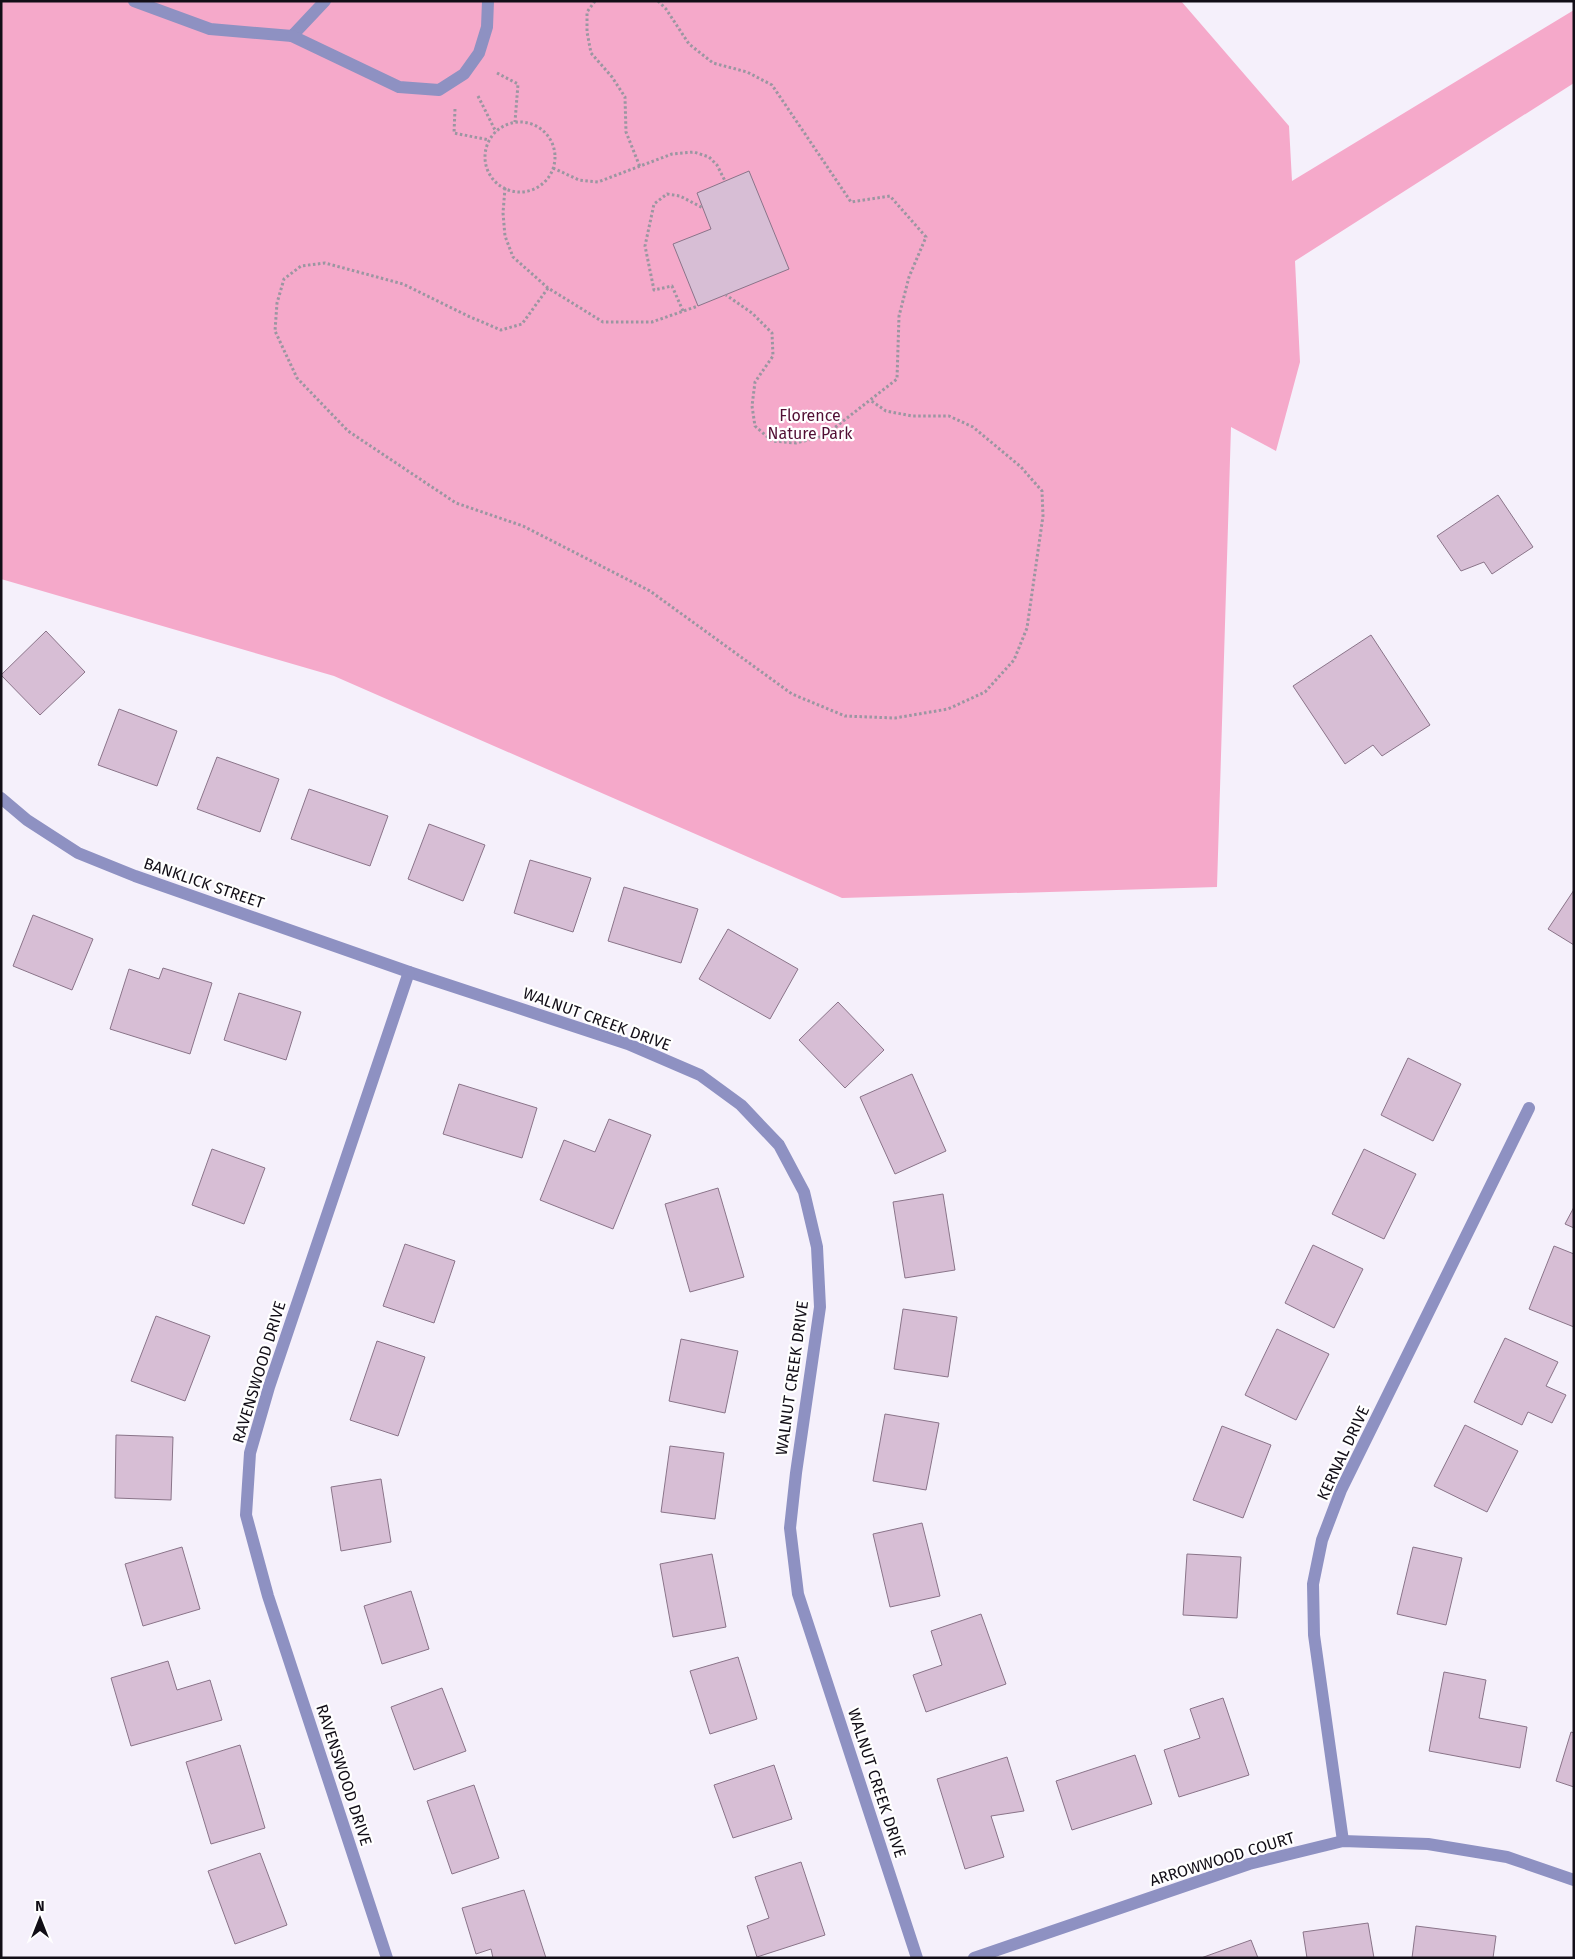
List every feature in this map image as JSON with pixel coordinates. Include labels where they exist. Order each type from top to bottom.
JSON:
[{"type":"street","points":[[134,1],[210,29],[292,36],[399,87],[439,90],[464,74],[479,53],[487,28],[488,1]]},
{"type":"street","points":[[292,36],[326,1]]},
{"type":"street","name":"BANKLICK STREET","points":[[1,798],[27,820],[78,853],[135,876],[409,972]]},
{"type":"street","name":"RAVENSWOOD DRIVE","points":[[388,1958],[268,1596],[246,1515],[250,1453],[269,1387],[409,972]]},
{"type":"street","name":"WALNUT CREEK DRIVE","points":[[409,972],[628,1044],[700,1076],[741,1105],[779,1145],[800,1184],[804,1192],[817,1247],[820,1307],[790,1528],[798,1594],[917,1958]]},
{"type":"street","name":"KERNAL DRIVE","points":[[1343,1841],[1314,1636],[1313,1584],[1322,1540],[1341,1490],[1529,1108]]},
{"type":"street","name":"ARROWWOOD COURT","points":[[974,1958],[1249,1864],[1343,1841],[1428,1844],[1507,1857],[1574,1880]]},
{"type":"path","points":[[595,1],[587,12],[587,32],[591,53],[612,77],[625,97],[626,132],[640,167]]},
{"type":"path","points":[[658,1],[666,8],[688,44],[713,63],[748,72],[772,85],[851,202],[890,196],[926,237],[909,277],[899,316],[897,379],[824,436],[796,443],[772,441],[755,426],[752,406],[755,382],[773,356],[772,333],[752,313],[726,295]]},
{"type":"path","points":[[479,53],[492,71],[518,84],[516,122]]},
{"type":"path","points":[[464,74],[496,132]]},
{"type":"path","points":[[439,90],[455,106],[454,133],[489,140]]},
{"type":"path","points":[[516,122],[526,122],[538,126],[547,134],[554,150],[554,168],[548,178],[539,186],[528,191],[504,188],[489,172],[486,162],[486,150],[489,140],[505,125],[516,122]]},
{"type":"path","points":[[554,168],[579,180],[598,182],[672,154],[694,152],[709,157],[717,164],[725,181]]},
{"type":"path","points":[[504,188],[503,213],[505,236],[513,257],[548,288],[603,322],[652,322],[698,306]]},
{"type":"path","points":[[683,311],[672,286],[654,290],[645,246],[654,204],[667,194],[680,196],[703,208]]},
{"type":"path","points":[[548,288],[522,324],[501,330],[403,284],[325,263],[301,266],[284,279],[277,303],[275,331],[297,378],[348,431],[456,503],[523,526],[650,591],[792,694],[845,716],[895,718],[948,709],[985,692],[1014,660],[1027,628],[1043,516],[1042,491],[1021,467],[973,427],[949,416],[912,416],[886,411],[870,400]]},
{"type":"green space","name":"Florence Nature Park","points":[[1,1],[1181,1],[1289,126],[1292,181],[1574,10],[1574,83],[1295,261],[1300,362],[1276,451],[1231,427],[1217,887],[842,898],[334,676],[1,579]]},
{"type":"building","points":[[749,171],[789,269],[698,306],[673,244],[711,229],[697,193]]},
{"type":"building","points":[[1498,495],[1533,547],[1492,574],[1484,562],[1461,571],[1437,536]]},
{"type":"building","points":[[46,631],[85,672],[40,715],[1,675]]},
{"type":"building","points":[[1371,635],[1430,725],[1382,756],[1373,745],[1345,764],[1293,686]]},
{"type":"building","points":[[119,709],[177,731],[157,786],[98,765]]},
{"type":"building","points":[[217,757],[279,779],[260,832],[197,809]]},
{"type":"building","points":[[309,789],[388,816],[370,866],[291,839]]},
{"type":"building","points":[[429,824],[485,845],[463,901],[408,879]]},
{"type":"building","points":[[530,860],[591,878],[573,932],[514,913]]},
{"type":"building","points":[[624,887],[698,909],[681,963],[608,941]]},
{"type":"building","points":[[1574,890],[1574,945],[1548,929]]},
{"type":"building","points":[[33,915],[93,939],[72,990],[13,966]]},
{"type":"building","points":[[728,929],[798,969],[770,1019],[699,979]]},
{"type":"building","points":[[163,968],[212,983],[190,1054],[110,1029],[129,969],[159,979]]},
{"type":"building","points":[[239,993],[301,1012],[286,1060],[224,1040]]},
{"type":"building","points":[[838,1002],[884,1050],[845,1088],[799,1040]]},
{"type":"building","points":[[1408,1058],[1461,1084],[1433,1141],[1381,1115]]},
{"type":"building","points":[[912,1074],[946,1151],[895,1174],[860,1097]]},
{"type":"building","points":[[459,1084],[537,1108],[522,1158],[443,1134]]},
{"type":"building","points":[[609,1119],[651,1135],[613,1229],[540,1200],[564,1140],[595,1152]]},
{"type":"building","points":[[212,1149],[265,1168],[244,1224],[192,1205]]},
{"type":"building","points":[[1364,1149],[1416,1174],[1384,1239],[1332,1214]]},
{"type":"building","points":[[718,1188],[744,1277],[690,1292],[665,1204]]},
{"type":"building","points":[[943,1194],[955,1270],[905,1278],[893,1202]]},
{"type":"building","points":[[1574,1207],[1574,1228],[1565,1224]]},
{"type":"building","points":[[405,1244],[455,1261],[434,1323],[383,1306]]},
{"type":"building","points":[[1313,1245],[1363,1269],[1334,1328],[1285,1303]]},
{"type":"building","points":[[1554,1246],[1574,1254],[1574,1327],[1529,1309]]},
{"type":"building","points":[[903,1309],[957,1317],[948,1377],[894,1369]]},
{"type":"building","points":[[156,1316],[210,1336],[185,1401],[131,1381]]},
{"type":"building","points":[[1277,1329],[1329,1354],[1296,1420],[1245,1395]]},
{"type":"building","points":[[1505,1338],[1558,1362],[1546,1386],[1566,1395],[1552,1423],[1528,1412],[1522,1425],[1474,1402]]},
{"type":"building","points":[[681,1339],[738,1351],[725,1413],[669,1401]]},
{"type":"building","points":[[377,1341],[425,1357],[398,1436],[350,1420]]},
{"type":"building","points":[[885,1414],[939,1423],[926,1490],[873,1481]]},
{"type":"building","points":[[1465,1425],[1518,1451],[1487,1512],[1434,1486]]},
{"type":"building","points":[[1222,1426],[1271,1445],[1243,1518],[1193,1500]]},
{"type":"building","points":[[116,1435],[173,1437],[171,1500],[115,1498]]},
{"type":"building","points":[[670,1446],[724,1453],[715,1519],[661,1512]]},
{"type":"building","points":[[381,1479],[391,1542],[341,1551],[331,1487]]},
{"type":"building","points":[[922,1523],[940,1596],[890,1607],[873,1534]]},
{"type":"building","points":[[182,1547],[200,1609],[143,1626],[125,1564]]},
{"type":"building","points":[[1413,1547],[1462,1558],[1446,1625],[1397,1614]]},
{"type":"building","points":[[712,1554],[726,1627],[673,1637],[660,1564]]},
{"type":"building","points":[[1187,1554],[1241,1557],[1237,1618],[1183,1615]]},
{"type":"building","points":[[411,1591],[429,1649],[382,1664],[364,1606]]},
{"type":"building","points":[[981,1614],[1006,1684],[926,1712],[913,1675],[942,1665],[931,1631]]},
{"type":"building","points":[[738,1657],[757,1719],[710,1734],[690,1671]]},
{"type":"building","points":[[168,1661],[177,1690],[210,1680],[222,1720],[131,1746],[111,1678]]},
{"type":"building","points":[[1444,1672],[1486,1680],[1479,1718],[1527,1727],[1520,1768],[1429,1751]]},
{"type":"building","points":[[442,1688],[466,1751],[414,1770],[391,1707]]},
{"type":"building","points":[[1223,1698],[1249,1775],[1179,1797],[1164,1750],[1200,1738],[1190,1709]]},
{"type":"building","points":[[1571,1732],[1574,1733],[1574,1787],[1556,1781]]},
{"type":"building","points":[[240,1745],[265,1828],[211,1844],[186,1762]]},
{"type":"building","points":[[1135,1755],[1152,1804],[1072,1830],[1056,1781]]},
{"type":"building","points":[[1007,1757],[1024,1811],[991,1816],[1004,1857],[965,1869],[937,1779]]},
{"type":"building","points":[[774,1765],[792,1819],[733,1838],[714,1785]]},
{"type":"building","points":[[474,1785],[499,1858],[452,1874],[427,1801]]},
{"type":"building","points":[[260,1853],[287,1925],[235,1944],[208,1871]]},
{"type":"building","points":[[801,1862],[825,1935],[757,1957],[747,1926],[769,1918],[755,1877]]},
{"type":"building","points":[[524,1890],[546,1958],[493,1958],[491,1949],[476,1954],[462,1908]]},
{"type":"building","points":[[1368,1923],[1374,1958],[1307,1958],[1303,1932]]},
{"type":"building","points":[[1416,1926],[1496,1936],[1493,1958],[1412,1958]]},
{"type":"building","points":[[1251,1940],[1258,1958],[1201,1958]]}]
